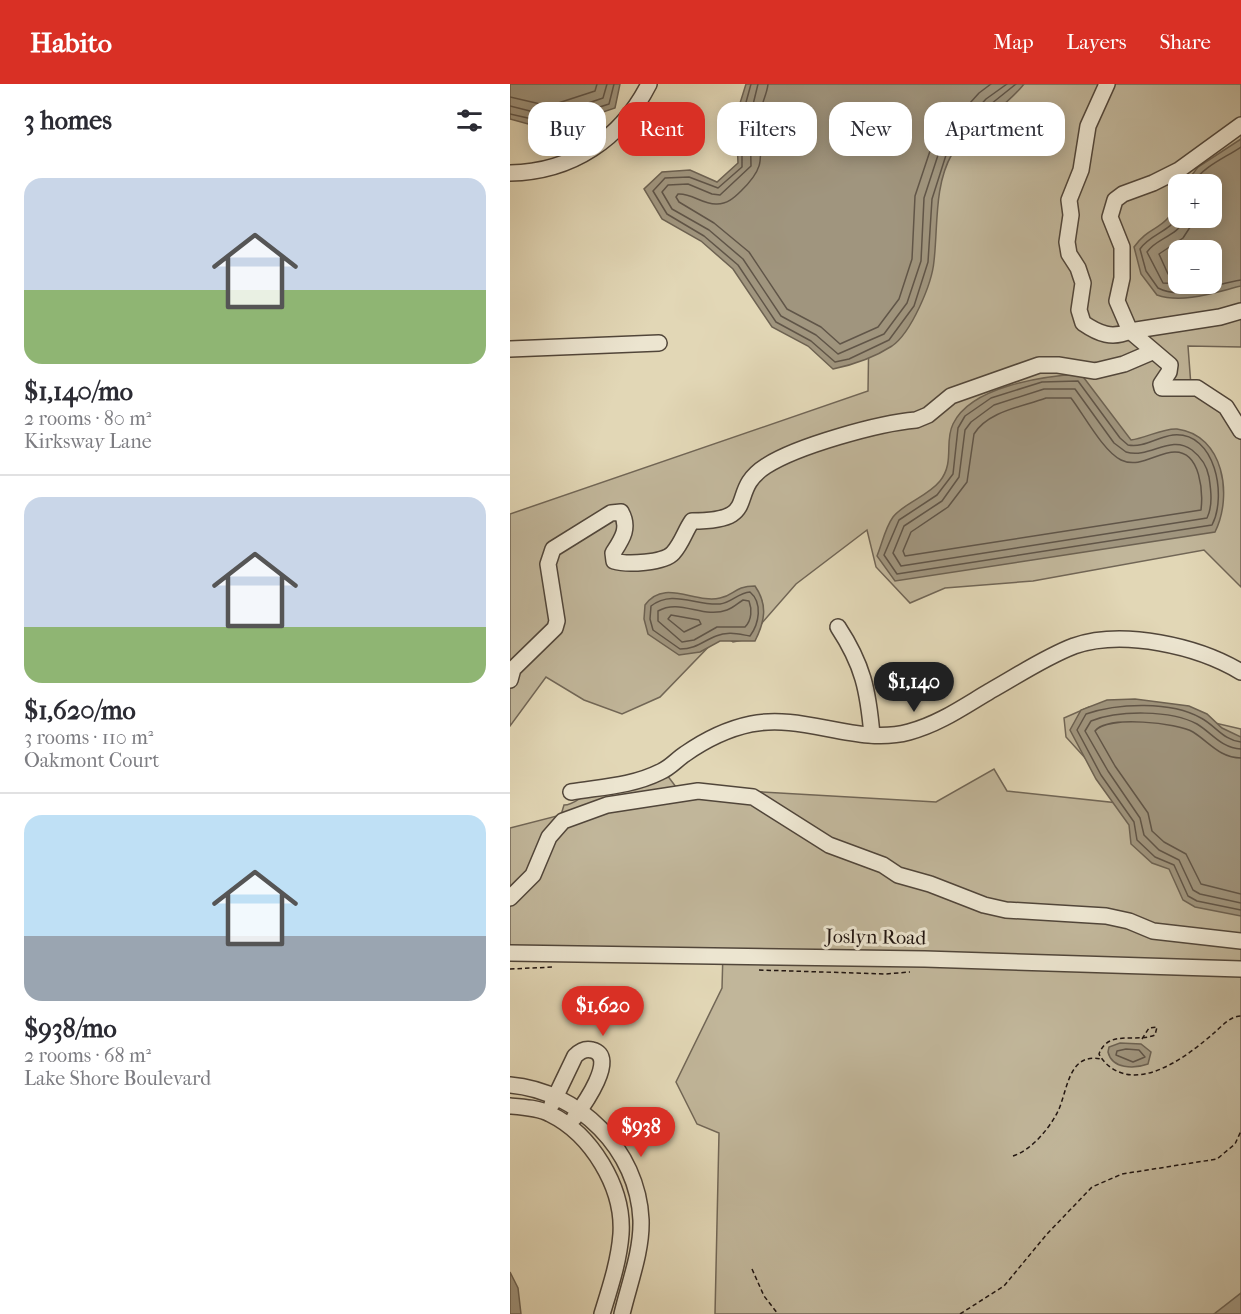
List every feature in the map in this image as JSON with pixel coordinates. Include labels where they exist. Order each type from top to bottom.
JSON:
[{"type":"street","points":[[510,173],[547,170],[567,163],[589,150],[630,117],[649,84]]},
{"type":"street","points":[[1107,84],[1089,126],[1081,170],[1071,191],[1067,242],[1069,254],[1078,268],[1083,283],[1079,310],[1083,323],[1106,335],[1119,336],[1130,331],[1220,317],[1241,310]]},
{"type":"street","points":[[1241,125],[1179,170],[1123,194],[1115,200],[1110,217],[1122,247],[1122,278],[1117,301],[1130,331],[1170,366],[1161,384],[1162,388],[1197,388],[1226,407],[1241,431]]},
{"type":"street","points":[[510,349],[659,343]]},
{"type":"street","points":[[510,680],[513,669],[555,628],[557,621],[548,564],[553,549],[611,513],[621,512],[626,520],[623,537],[613,553],[615,561],[630,564],[664,558],[671,555],[692,521],[717,521],[732,516],[740,508],[745,491],[756,473],[787,455],[813,445],[916,420],[928,415],[951,396],[1039,365],[1058,365],[1095,371],[1124,364],[1152,352]]},
{"type":"street","points":[[838,627],[855,653],[866,680],[872,735]]},
{"type":"street","points":[[571,792],[637,782],[671,766],[697,746],[724,732],[752,724],[776,721],[810,724],[872,735],[907,732],[938,723],[1054,656],[1076,646],[1101,641],[1147,641],[1189,649],[1220,659],[1241,672]]},
{"type":"street","points":[[510,898],[533,874],[549,837],[563,821],[607,805],[698,791],[753,797],[829,845],[883,865],[898,875],[930,884],[984,906],[1006,910],[1106,916],[1129,921],[1153,931],[1241,941]]},
{"type":"street","name":"Joslyn Road","points":[[510,953],[925,959],[1241,969]]},
{"type":"street","points":[[548,1112],[575,1056],[581,1050],[590,1049],[597,1052],[602,1059],[603,1069],[569,1125]]},
{"type":"street","points":[[510,1085],[529,1087],[556,1096],[579,1110],[604,1132],[619,1152],[634,1179],[641,1222],[639,1245],[622,1312],[603,1310],[621,1233],[613,1187],[602,1161],[569,1125],[548,1112],[510,1106]]},
{"type":"path","points":[[1100,1054],[1102,1059],[1117,1071],[1127,1075],[1157,1071],[1201,1044],[1227,1022],[1241,1016]]},
{"type":"path","points":[[1013,1156],[1030,1147],[1053,1120],[1062,1102],[1070,1074],[1076,1066],[1100,1054],[1108,1041],[1117,1038],[1142,1039],[1155,1035],[1157,1027],[1149,1028],[1142,1039]]},
{"type":"path","points":[[1094,1058],[1102,1059]]},
{"type":"path","points":[[960,1314],[1004,1286],[1047,1234],[1092,1187],[1122,1174],[1217,1159],[1235,1144],[1241,1131]]},
{"type":"path","points":[[752,1269],[764,1296],[778,1314]]},
{"type":"shaded area","points":[[785,84],[1241,84],[1241,347],[1188,346],[1191,386],[1241,419],[1241,587],[1204,550],[1033,581],[945,588],[910,603],[876,567],[867,530],[796,584],[748,639],[733,642],[721,634],[660,697],[622,714],[584,700],[546,677],[510,726],[510,514],[868,391],[869,325],[810,156],[817,156],[817,102],[791,102]]},
{"type":"shaded area","points":[[1089,707],[1189,717],[1241,729],[1241,1314],[715,1314],[719,1133],[697,1124],[676,1082],[722,988],[723,951],[510,948],[510,828],[561,815],[564,805],[571,804],[586,795],[648,784],[667,775],[676,787],[936,802],[994,769],[1007,791],[1119,803],[1108,783],[1066,737],[1064,718]]},
{"type":"water","points":[[510,84],[620,84],[615,108],[606,111],[606,102],[528,102],[528,124],[510,119]]},
{"type":"water","points":[[746,84],[1024,84],[1007,102],[924,102],[924,156],[951,156],[939,193],[934,261],[925,295],[906,330],[892,346],[856,363],[833,369],[808,346],[772,327],[733,269],[701,241],[662,219],[644,189],[662,172],[690,170],[717,182],[738,163],[738,156],[817,156],[817,102],[740,102]]},
{"type":"water","points":[[1241,139],[1241,286],[1222,291],[1222,240],[1168,240],[1168,294],[1210,294],[1188,298],[1157,295],[1141,274],[1134,247],[1140,239],[1168,217],[1168,228],[1222,228],[1222,174],[1193,174],[1198,167]]},
{"type":"water","points":[[1081,374],[1131,440],[1177,429],[1193,434],[1205,443],[1220,469],[1223,485],[1223,502],[1215,532],[895,581],[877,556],[886,531],[890,521],[898,512],[935,487],[940,481],[947,467],[950,431],[962,411],[975,400],[1010,385],[1048,377]]},
{"type":"water","points":[[755,586],[762,600],[764,613],[755,641],[720,641],[700,652],[679,655],[648,634],[644,619],[645,605],[661,593],[710,599],[729,595],[743,587]]},
{"type":"water","points":[[1135,699],[1189,706],[1207,714],[1222,728],[1241,737],[1241,916],[1195,907],[1183,900],[1169,869],[1152,863],[1131,844],[1129,825],[1096,779],[1070,730],[1081,710],[1107,700]]},
{"type":"water","points":[[1120,1043],[1141,1044],[1151,1052],[1148,1064],[1130,1067],[1114,1062],[1108,1052],[1109,1047]]},
{"type":"water","points":[[510,1272],[518,1288],[521,1314],[510,1314]]},
{"type":"water","points":[[1241,1293],[1241,1314],[1214,1314]]}]
